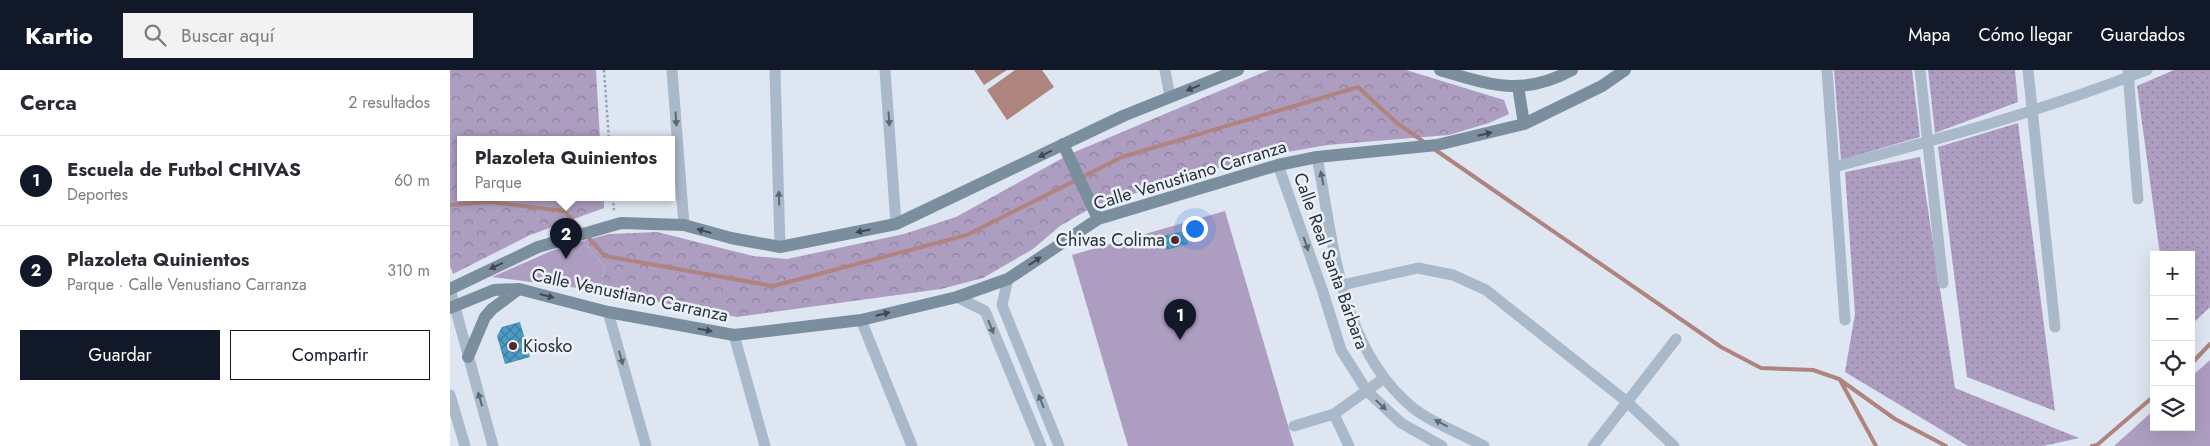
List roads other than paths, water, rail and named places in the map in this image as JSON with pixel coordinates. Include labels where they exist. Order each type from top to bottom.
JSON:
[{"type":"street","points":[[672,70],[684,225]]},
{"type":"street","points":[[775,70],[780,247]]},
{"type":"street","points":[[885,70],[896,224]]},
{"type":"street","points":[[1165,70],[1170,97]]},
{"type":"street","name":"Calle Venustiano Carranza","points":[[450,288],[538,247],[621,223],[684,225],[732,238],[780,247],[896,224],[1063,144],[1170,97],[1238,70]]},
{"type":"street","points":[[1444,71],[1490,85],[1518,86],[1550,82],[1572,70]]},
{"type":"street","name":"Calle Venustiano Carranza","points":[[452,307],[494,290],[519,289],[608,312],[734,335],[861,320],[957,297],[1008,279],[1098,219],[1278,165],[1317,157],[1437,145],[1524,124],[1602,86],[1625,70]]},
{"type":"street","points":[[1827,70],[1845,320]]},
{"type":"street","points":[[1920,70],[1943,283]]},
{"type":"street","points":[[2028,70],[2054,327]]},
{"type":"street","points":[[1834,166],[1928,142],[2032,112],[2128,74],[2146,70]]},
{"type":"street","points":[[2128,74],[2138,200]]},
{"type":"street","points":[[1518,86],[1524,124]]},
{"type":"street","points":[[1063,144],[1098,219]]},
{"type":"street","name":"Calle Real Santa Bárbara","points":[[1317,157],[1342,285],[1360,339],[1383,379],[1414,409],[1484,446]]},
{"type":"street","name":"Calle Real Santa Bárbara","points":[[1278,165],[1323,292],[1341,350],[1367,391],[1401,423],[1442,446]]},
{"type":"street","points":[[1342,285],[1418,268],[1453,275],[1486,290],[1626,401],[1674,446]]},
{"type":"street","points":[[1008,279],[1002,304],[1059,446]]},
{"type":"street","points":[[450,288],[452,307],[494,446]]},
{"type":"street","points":[[468,356],[485,317],[492,309],[519,289]]},
{"type":"street","points":[[957,297],[985,311],[1040,446]]},
{"type":"street","points":[[608,312],[646,446]]},
{"type":"street","points":[[861,320],[912,446]]},
{"type":"street","points":[[734,335],[765,446]]},
{"type":"street","points":[[1592,446],[1676,339]]},
{"type":"street","points":[[1294,426],[1334,414],[1383,379]]},
{"type":"street","points":[[450,394],[465,446]]},
{"type":"street","points":[[1334,414],[1349,446]]},
{"type":"waterway","points":[[450,205],[490,202],[564,211],[605,256],[773,286],[967,235],[1122,157],[1358,87],[1397,123],[1424,142]]},
{"type":"waterway","points":[[1434,149],[1721,347],[1761,368],[1813,370],[1839,379],[1895,419],[1946,446]]},
{"type":"waterway","points":[[2195,360],[2210,344]]},
{"type":"waterway","points":[[1840,380],[1876,446]]},
{"type":"waterway","points":[[2092,446],[2097,445],[2150,399]]},
{"type":"place","name":"Chivas Colima","points":[[1175,240]]},
{"type":"place","name":"Plazoleta Quinientos","points":[[566,259]]},
{"type":"place","name":"Escuela de Futbol CHIVAS","points":[[1180,340]]},
{"type":"place","name":"Kiosko","points":[[513,346]]}]
